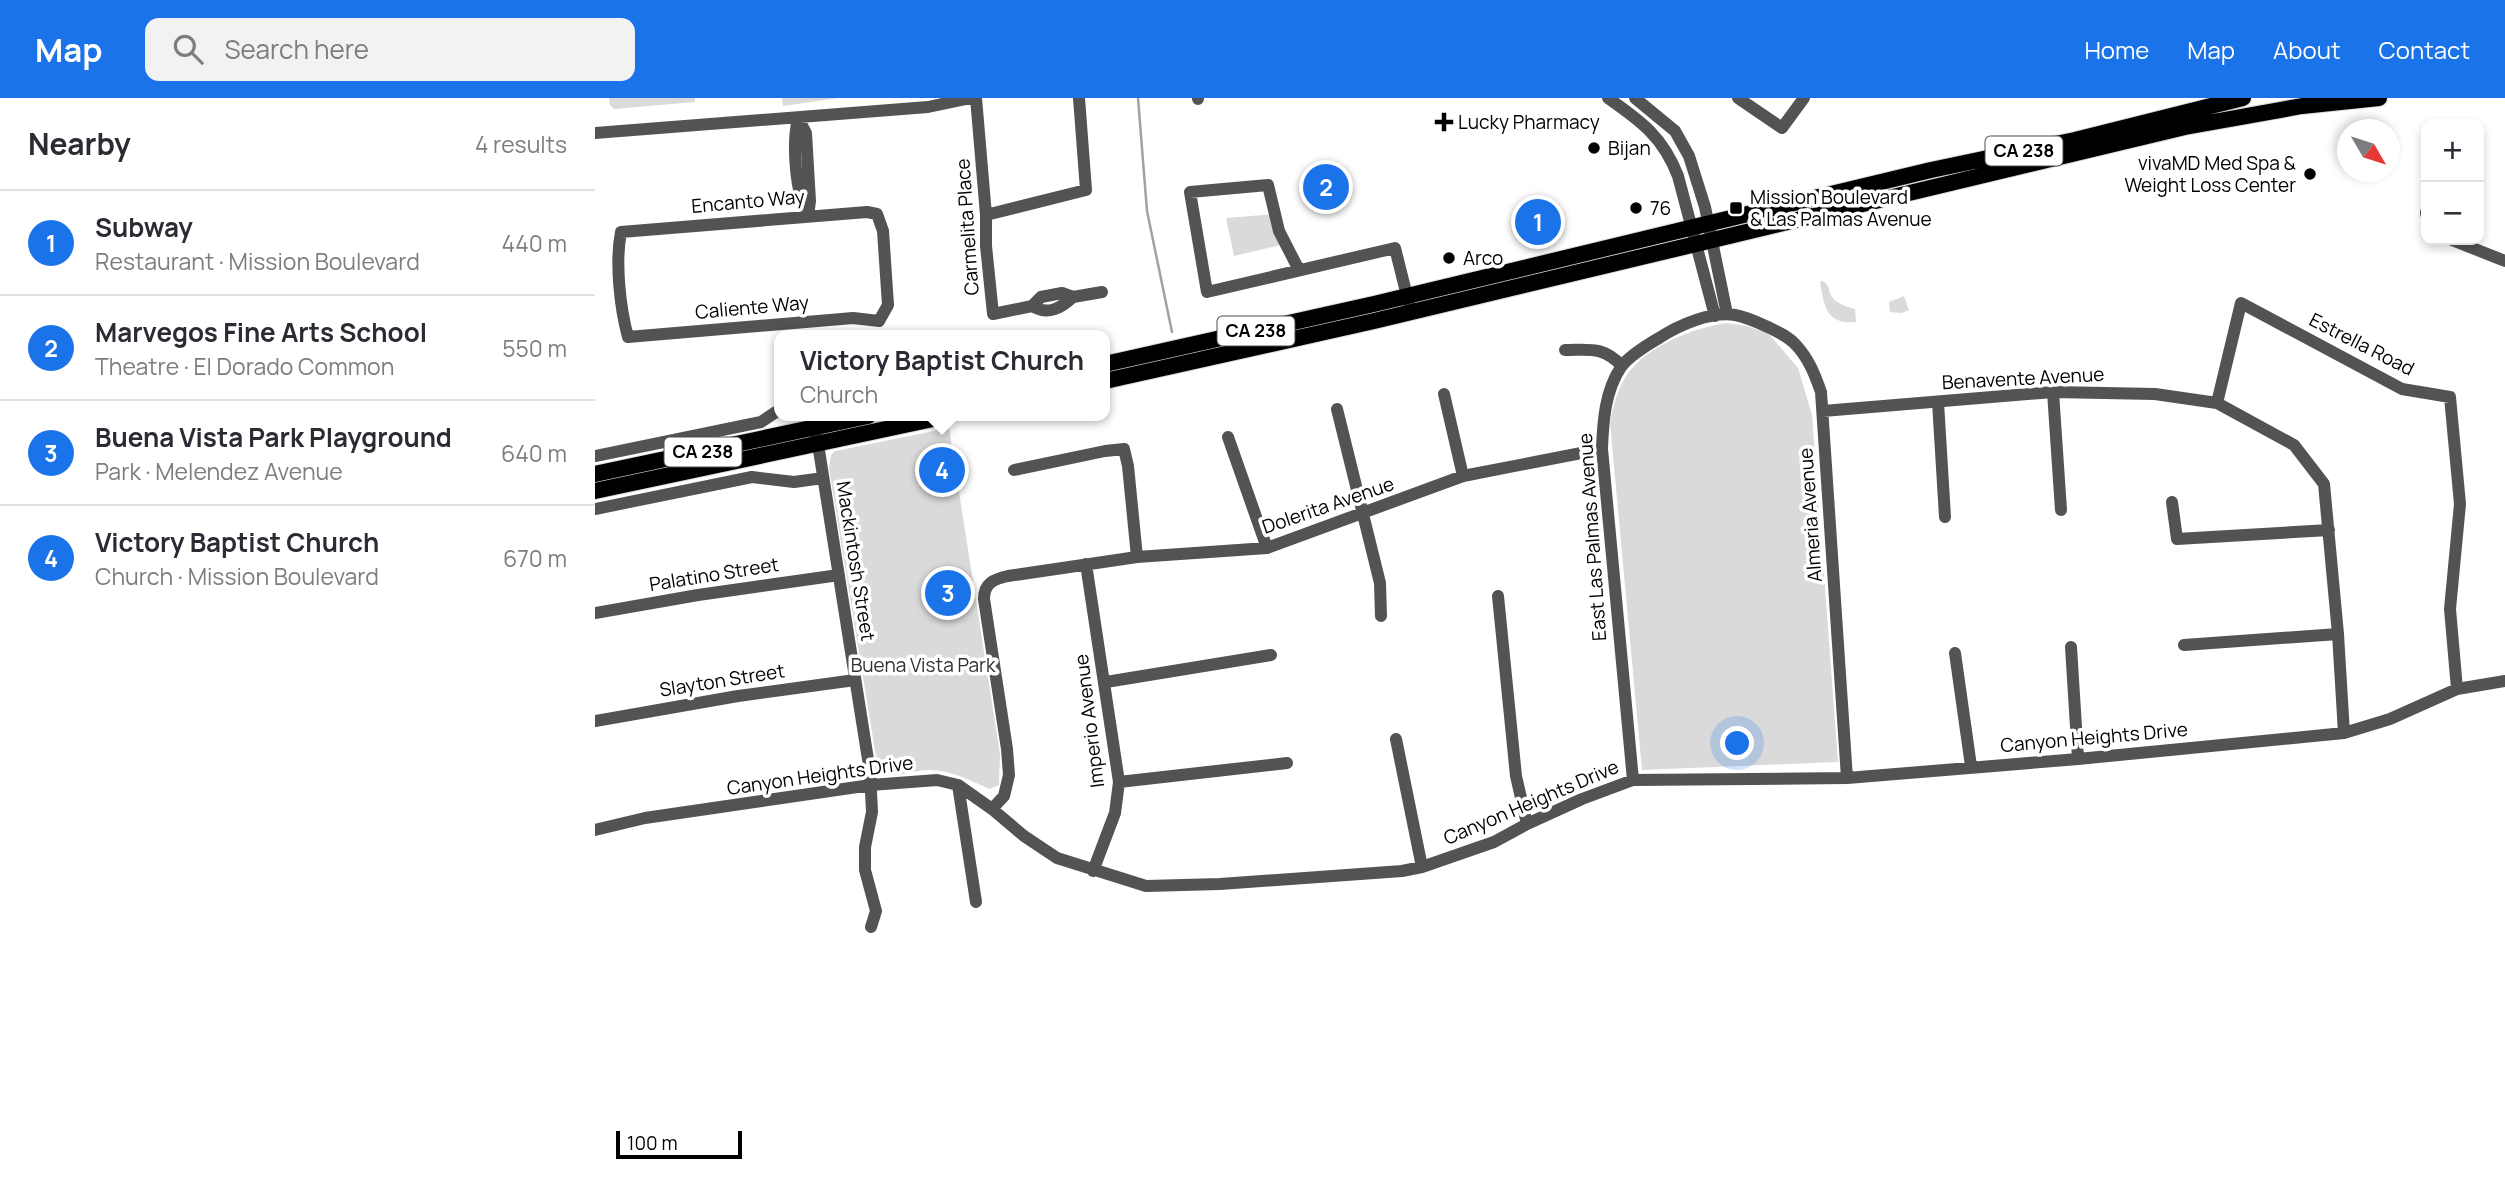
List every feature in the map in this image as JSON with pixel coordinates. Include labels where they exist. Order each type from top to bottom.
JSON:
[{"type":"main road","name":"CA 238","points":[[1702,234],[1949,166],[2093,135],[2243,98]]},
{"type":"main road","name":"CA 238","points":[[1110,380],[1702,234],[2185,127],[2348,99],[2379,98]]},
{"type":"main road","name":"CA 238","points":[[1110,363],[1409,304]]},
{"type":"main road","name":"CA 238","points":[[595,491],[924,421]]},
{"type":"main road","name":"CA 238","points":[[595,474],[811,422]]},
{"type":"street","points":[[595,133],[928,107],[971,98]]},
{"type":"street","name":"Carmelita Place","points":[[976,98],[993,314],[1032,306],[1041,297],[1062,292],[1073,297],[1102,292]]},
{"type":"street","points":[[986,215],[1087,190],[1079,98]]},
{"type":"street","points":[[1565,350],[1601,351],[1611,354],[1622,366],[1666,334],[1721,315],[1702,234],[1664,146],[1637,119],[1608,98]]},
{"type":"street","points":[[1635,98],[1659,116],[1682,141],[1706,207],[1702,234]]},
{"type":"street","points":[[1738,98],[1782,128],[1804,98]]},
{"type":"street","points":[[798,118],[806,133],[810,201],[808,216]]},
{"type":"street","points":[[1299,270],[1279,231],[1268,185],[1190,192],[1207,292],[1395,248],[1409,304]]},
{"type":"street","name":"Encanto Way","points":[[628,337],[624,321],[618,248],[621,233],[867,212],[877,214],[884,231],[888,305],[879,321]]},
{"type":"street","points":[[2465,245],[2505,261]]},
{"type":"street","name":"Estrella Road","points":[[2217,403],[2241,303],[2402,389],[2450,397],[2460,503],[2450,609],[2457,688]]},
{"type":"street","name":"Almeria Avenue","points":[[1721,315],[1737,315],[1761,324],[1795,343],[1812,367],[1821,392],[1847,778]]},
{"type":"street","name":"Caliente Way","points":[[776,330],[797,329],[853,318],[879,321]]},
{"type":"street","name":"Caliente Way","points":[[628,337],[774,330]]},
{"type":"street","name":"East Las Palmas Avenue","points":[[1622,366],[1604,415],[1602,449],[1633,780]]},
{"type":"street","points":[[2053,392],[2061,510]]},
{"type":"street","name":"Benavente Avenue","points":[[1822,411],[2053,392],[2155,394],[2217,403],[2294,445],[2324,484],[2344,733]]},
{"type":"street","points":[[1444,394],[1464,476]]},
{"type":"street","points":[[1938,402],[1945,517]]},
{"type":"street","points":[[1337,409],[1380,583],[1381,616]]},
{"type":"street","points":[[595,456],[761,422],[774,413]]},
{"type":"street","name":"Mackintosh Street","points":[[811,422],[818,444],[871,785],[872,812],[865,847],[865,870],[876,911],[871,928]]},
{"type":"street","points":[[1228,437],[1266,548]]},
{"type":"street","points":[[1014,470],[1124,449],[1137,557]]},
{"type":"street","name":"Dolerita Avenue","points":[[992,809],[1004,796],[1009,775],[984,602],[989,583],[1001,578],[1137,557],[1266,548],[1464,476],[1602,449]]},
{"type":"street","points":[[595,509],[751,477],[794,482],[823,478]]},
{"type":"street","points":[[2172,502],[2177,539],[2329,530]]},
{"type":"street","name":"Imperio Avenue","points":[[1086,564],[1106,681],[1119,782],[1115,813],[1093,871]]},
{"type":"street","name":"Palatino Street","points":[[595,613],[839,575]]},
{"type":"street","points":[[1498,596],[1516,776],[1527,824]]},
{"type":"street","points":[[2184,645],[2338,634]]},
{"type":"street","points":[[2071,647],[2078,759]]},
{"type":"street","points":[[1955,653],[1971,766]]},
{"type":"street","points":[[1106,681],[1271,655]]},
{"type":"street","name":"Slayton Street","points":[[595,721],[738,696],[855,680]]},
{"type":"street","name":"Canyon Heights Drive","points":[[595,830],[645,818],[871,785],[937,780],[958,785],[1057,858],[1146,886],[1220,884],[1402,871],[1422,867],[1494,842],[1582,799],[1633,780],[1847,778],[2344,733],[2390,719],[2457,688],[2505,681]]},
{"type":"street","points":[[1396,739],[1422,867]]},
{"type":"street","points":[[1119,782],[1287,763]]},
{"type":"street","points":[[958,785],[976,902]]},
{"type":"green space","points":[[609,98],[695,98],[695,102],[614,109]]},
{"type":"green space","points":[[782,98],[838,98],[783,106]]},
{"type":"green space","points":[[1275,214],[1285,244],[1234,256],[1226,218]]},
{"type":"green space","points":[[1823,281],[1834,299],[1855,309],[1856,322],[1839,321],[1833,317],[1826,306],[1820,282]]},
{"type":"green space","points":[[1904,296],[1909,310],[1902,313],[1890,312],[1889,302]]},
{"type":"green space","points":[[1727,323],[1747,326],[1769,334],[1798,368],[1812,415],[1838,762],[1642,770],[1611,417],[1626,376],[1645,356],[1671,340],[1700,329]]},
{"type":"green space","name":"Buena Vista Park","points":[[949,428],[1000,754],[999,785],[990,789],[943,771],[926,770],[894,775],[878,769],[829,468],[831,455],[835,451]]},
{"type":"waterway","points":[[1138,98],[1147,211],[1172,332]]},
{"type":"place","name":"Lucky Pharmacy","points":[[1444,122]]},
{"type":"place","name":"Bijan","points":[[1594,148]]},
{"type":"place","name":"vivaMD Med Spa & Weight Loss Center","points":[[2310,174]]},
{"type":"place","name":"Marvegos Fine Arts School","points":[[1326,187]]},
{"type":"place","name":"76","points":[[1636,208]]},
{"type":"place","name":"Mission Boulevard & Las Palmas Avenue","points":[[1736,208]]},
{"type":"place","name":"Subway","points":[[1538,222]]},
{"type":"place","name":"Arco","points":[[1449,258]]},
{"type":"place","name":"Victory Baptist Church","points":[[942,470]]},
{"type":"place","name":"Buena Vista Park Playground","points":[[948,593]]}]
